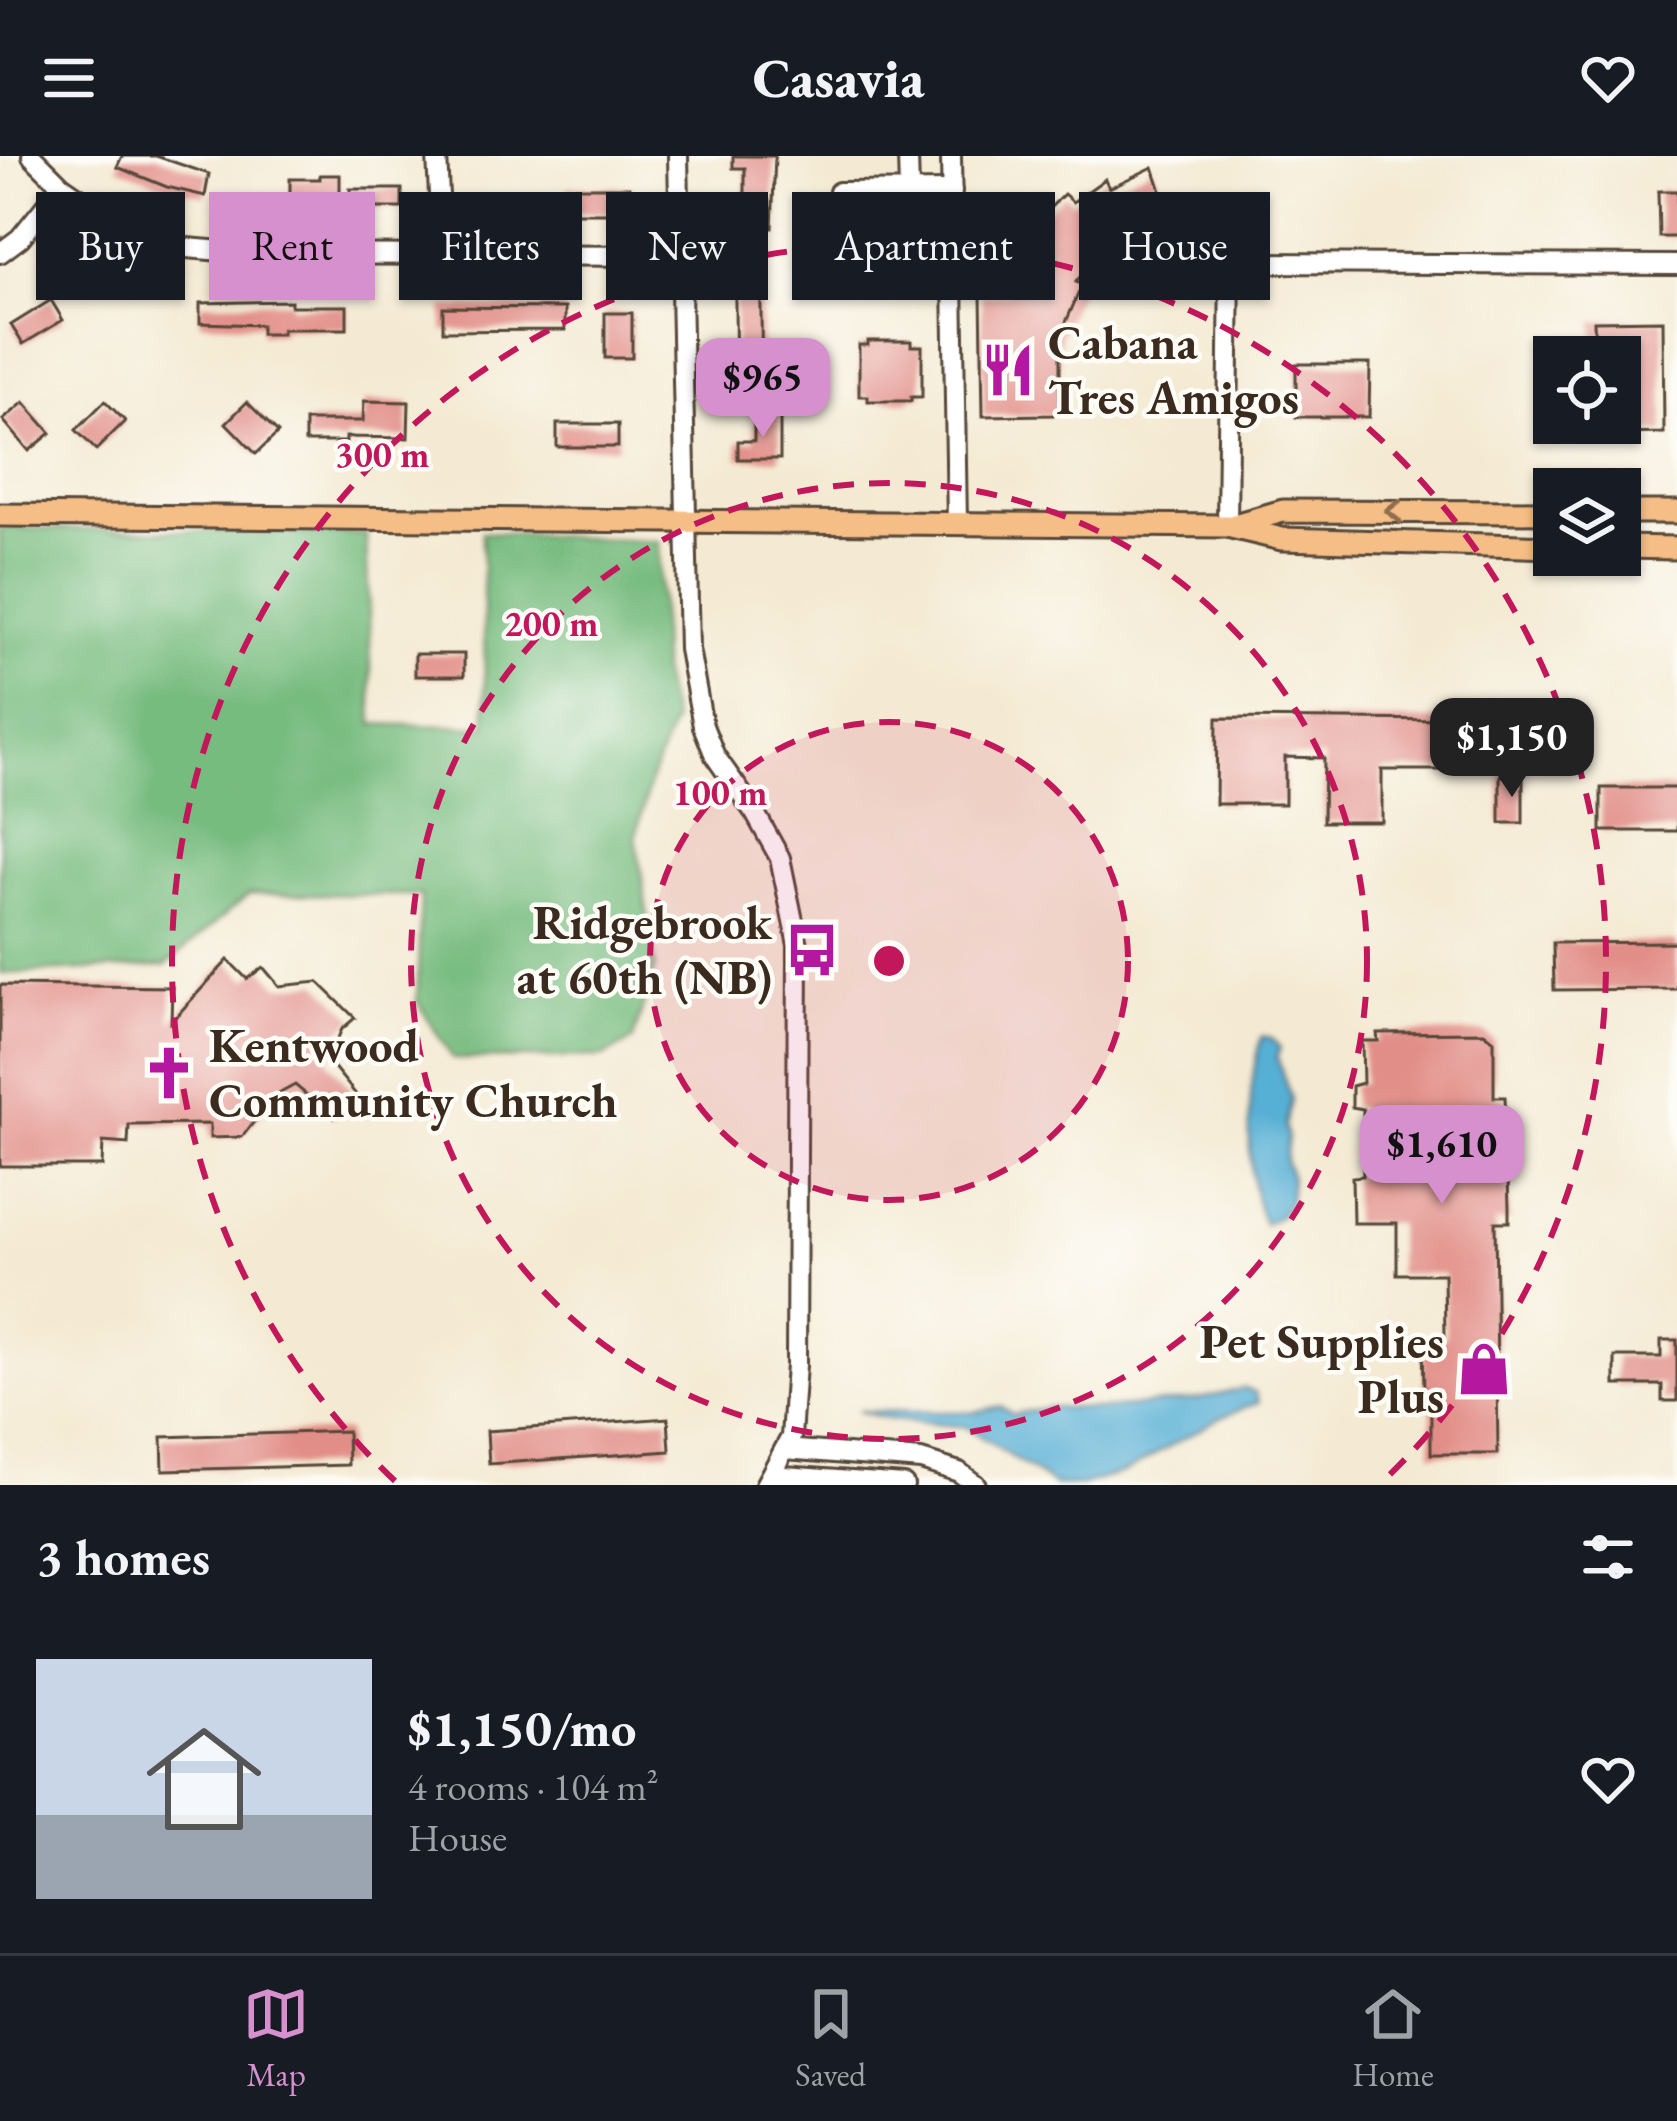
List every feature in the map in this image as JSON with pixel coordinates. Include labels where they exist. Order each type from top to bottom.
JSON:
[{"type":"main road","points":[[1227,526],[1283,511],[1533,512]]},
{"type":"main road","points":[[1480,546],[1491,523],[1511,512]]},
{"type":"main road","points":[[1641,512],[1677,512]]},
{"type":"main road","points":[[0,514],[1227,526],[1282,539],[1533,547]]},
{"type":"main road","points":[[1641,548],[1677,548]]},
{"type":"street","points":[[32,156],[62,186],[97,210],[175,247],[257,254],[399,254]]},
{"type":"street","points":[[437,156],[439,192]]},
{"type":"street","points":[[678,156],[679,192]]},
{"type":"street","points":[[908,156],[909,191]]},
{"type":"street","points":[[951,156],[957,523]]},
{"type":"street","points":[[0,254],[20,238],[62,186]]},
{"type":"street","points":[[839,192],[952,191]]},
{"type":"street","points":[[1227,526],[1230,263],[1677,265]]},
{"type":"street","points":[[681,300],[689,650],[703,726],[715,756],[780,858],[798,945],[796,1352],[791,1436],[768,1480],[904,1485]]},
{"type":"street","points":[[785,1449],[921,1460],[959,1472],[976,1485]]},
{"type":"green space","points":[[0,528],[366,534],[373,724],[486,727],[482,532],[659,542],[661,671],[673,722],[649,784],[636,836],[655,966],[633,1040],[603,1057],[453,1059],[417,1001],[421,895],[249,894],[165,966],[0,974]]},
{"type":"water","points":[[1262,1036],[1280,1048],[1277,1057],[1291,1099],[1285,1127],[1289,1202],[1278,1217],[1264,1224],[1253,1183],[1249,1131]]},
{"type":"water","points":[[1244,1388],[1255,1392],[1259,1402],[1221,1417],[1123,1473],[1081,1485],[1054,1485],[966,1427],[892,1420],[857,1411],[973,1412],[1000,1406],[1013,1414],[1049,1407],[1105,1409],[1200,1399]]},
{"type":"building","points":[[122,156],[156,156],[209,174],[205,196],[117,167]]},
{"type":"building","points":[[733,156],[775,156],[772,228],[768,228],[768,192],[745,192],[745,168],[733,168]]},
{"type":"building","points":[[1153,167],[1161,192],[1087,192],[1105,179],[1109,188]]},
{"type":"building","points":[[320,175],[340,175],[340,192],[290,192],[290,179],[320,179]]},
{"type":"building","points":[[568,187],[629,187],[629,192],[606,192],[606,213],[582,213],[582,192],[568,192]]},
{"type":"building","points":[[402,189],[399,208],[375,208],[375,192],[350,192]]},
{"type":"building","points":[[1658,191],[1677,191],[1677,237],[1659,237]]},
{"type":"building","points":[[1064,194],[1073,202],[1079,198],[1079,292],[1060,336],[1060,407],[1053,415],[983,416],[981,300],[1055,300],[1055,203]]},
{"type":"building","points":[[51,300],[63,320],[23,344],[11,325]]},
{"type":"building","points":[[735,300],[761,300],[762,396],[736,396]]},
{"type":"building","points":[[291,301],[291,306],[347,306],[347,329],[282,329],[282,334],[261,334],[261,325],[200,323],[200,303]]},
{"type":"building","points":[[443,307],[565,308],[565,330],[443,331]]},
{"type":"building","points":[[605,313],[632,313],[632,358],[605,358]]},
{"type":"building","points":[[1663,320],[1664,433],[1641,434],[1641,336],[1594,336],[1594,321]]},
{"type":"building","points":[[868,341],[911,341],[911,346],[922,346],[922,397],[868,401],[868,396],[859,396],[859,345],[868,345]]},
{"type":"building","points":[[1296,364],[1370,364],[1369,417],[1296,417]]},
{"type":"building","points":[[105,401],[125,421],[96,450],[76,430]]},
{"type":"building","points":[[364,401],[409,402],[408,438],[305,442],[305,421],[363,421]]},
{"type":"building","points":[[24,402],[51,433],[29,451],[3,420]]},
{"type":"building","points":[[247,402],[278,433],[256,454],[226,423]]},
{"type":"building","points":[[754,416],[780,416],[780,459],[738,459],[738,441],[754,441]]},
{"type":"building","points":[[557,424],[618,424],[618,447],[557,447]]},
{"type":"building","points":[[415,654],[464,654],[464,676],[415,676]]},
{"type":"building","points":[[1217,718],[1452,720],[1452,770],[1382,770],[1382,822],[1323,822],[1324,758],[1285,757],[1285,804],[1216,804]]},
{"type":"building","points":[[1500,776],[1523,776],[1523,823],[1500,823]]},
{"type":"building","points":[[1601,788],[1677,788],[1677,831],[1601,831]]},
{"type":"building","points":[[1677,942],[1677,989],[1554,990],[1553,943]]},
{"type":"building","name":"Kentwood Community Church","points":[[228,960],[247,979],[263,967],[279,986],[318,982],[355,1018],[342,1029],[328,1060],[358,1097],[334,1118],[295,1085],[260,1104],[264,1109],[242,1137],[210,1138],[210,1124],[129,1125],[128,1144],[103,1142],[102,1166],[0,1166],[0,985],[172,987],[171,1022]]},
{"type":"building","points":[[1484,1032],[1494,1040],[1494,1097],[1505,1097],[1509,1207],[1509,1222],[1495,1222],[1498,1454],[1431,1454],[1431,1395],[1424,1395],[1423,1338],[1445,1337],[1444,1274],[1397,1274],[1397,1223],[1353,1223],[1352,1177],[1363,1176],[1363,1109],[1352,1107],[1352,1086],[1363,1083],[1362,1041],[1378,1041],[1377,1033]]},
{"type":"building","points":[[1661,1340],[1677,1340],[1677,1401],[1662,1401],[1662,1385],[1615,1385],[1615,1357],[1661,1357]]},
{"type":"building","points":[[668,1418],[670,1451],[489,1464],[487,1431]]},
{"type":"building","points":[[347,1431],[348,1465],[163,1470],[162,1437]]},
{"type":"place","name":"Cabana Tres Amigos","points":[[1008,370]]},
{"type":"place","name":"Ridgebrook at 60th (NB)","points":[[812,950]]},
{"type":"place","name":"Kentwood Community Church","points":[[169,1073]]},
{"type":"place","name":"Pet Supplies Plus","points":[[1484,1369]]}]
